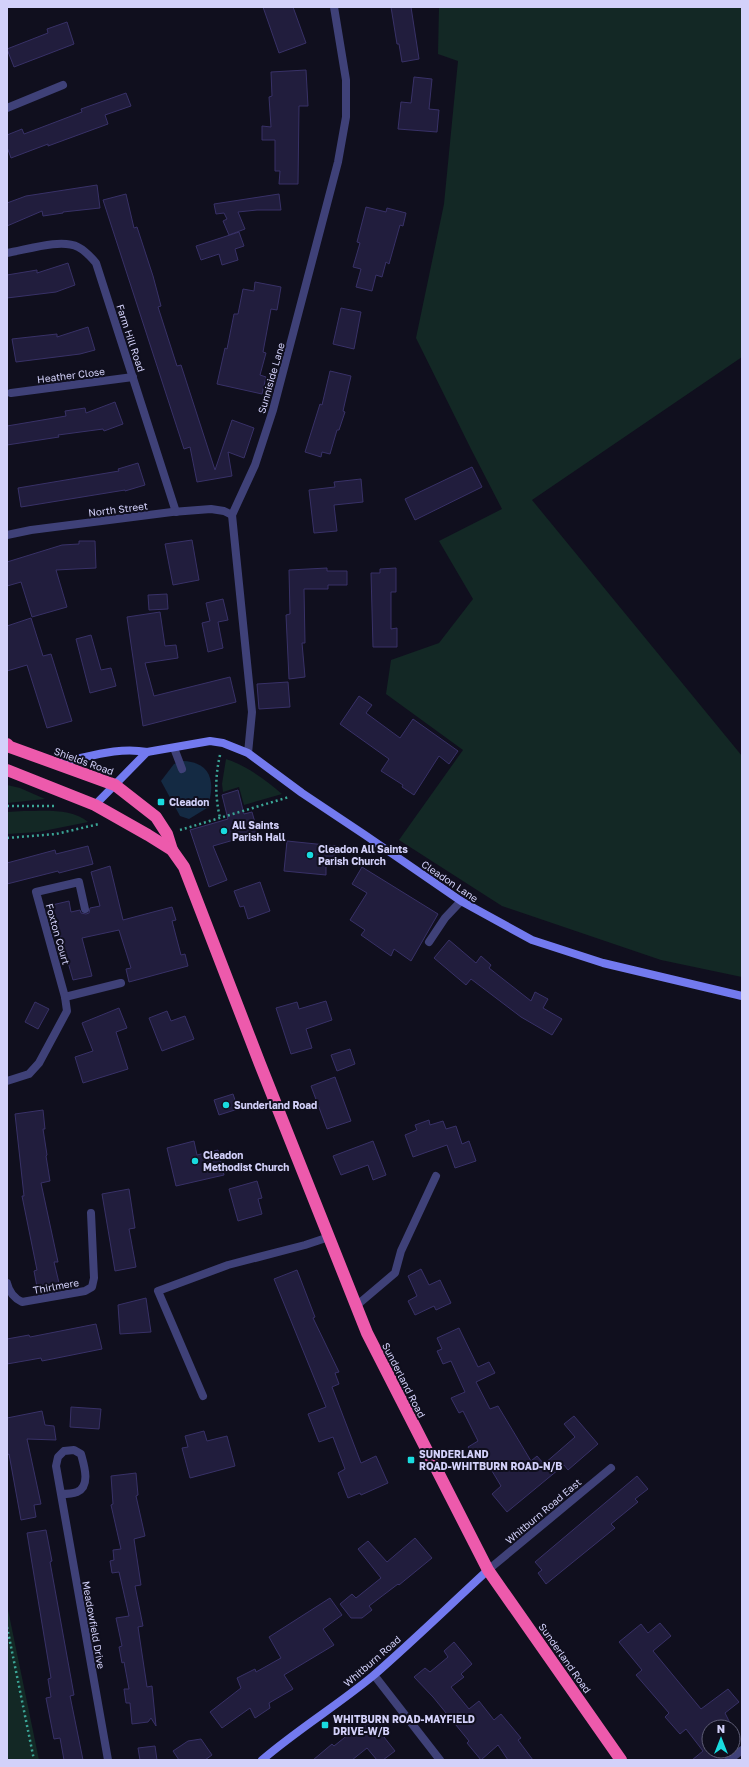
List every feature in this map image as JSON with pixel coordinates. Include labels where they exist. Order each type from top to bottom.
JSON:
[{"type":"highway","name":"Shields Road","points":[[8,747],[115,785],[156,817],[167,834],[172,850],[184,867]]},
{"type":"highway","name":"Shields Road","points":[[7,770],[95,805],[172,850]]},
{"type":"highway","name":"Sunderland Road","points":[[184,867],[260,1064],[367,1333],[488,1570],[621,1760]]},
{"type":"street","name":"Sunniside Lane","points":[[232,515],[255,465],[273,410],[339,154],[346,117],[346,80],[334,7]]},
{"type":"street","points":[[7,108],[63,85]]},
{"type":"street","name":"Farm Hill Road","points":[[7,253],[65,243],[77,246],[87,252],[96,263],[176,512]]},
{"type":"street","name":"Heather Close","points":[[11,393],[133,377]]},
{"type":"street","name":"North Street","points":[[7,535],[30,530],[176,512],[211,509],[224,511],[232,515]]},
{"type":"street","points":[[232,515],[252,712],[248,753]]},
{"type":"street","name":"Cleadon Lane","points":[[56,764],[115,750],[133,749],[147,752],[210,741],[223,743],[248,753],[302,793],[461,902],[532,940],[603,963],[742,996]]},
{"type":"street","points":[[174,748],[182,769]]},
{"type":"street","points":[[95,805],[147,752]]},
{"type":"street","name":"Foxton Court","points":[[65,997],[36,892],[79,882],[85,909]]},
{"type":"street","points":[[429,942],[445,918],[461,902]]},
{"type":"street","points":[[7,1081],[29,1074],[39,1063],[67,1012],[65,997],[121,984]]},
{"type":"street","points":[[356,1306],[395,1273],[401,1251],[436,1176]]},
{"type":"street","name":"Thirlmere","points":[[7,1283],[8,1288],[14,1298],[22,1302],[85,1291],[92,1287],[94,1278],[91,1213]]},
{"type":"street","points":[[203,1396],[158,1291],[228,1265],[305,1245],[328,1237]]},
{"type":"street","name":"Meadowfield Drive","points":[[61,1494],[78,1492],[84,1485],[85,1477],[81,1454],[74,1450],[64,1451],[58,1457],[56,1466],[108,1760]]},
{"type":"street","name":"Whitburn Road East","points":[[488,1570],[611,1468]]},
{"type":"street","name":"Whitburn Road","points":[[262,1760],[286,1739],[350,1694],[374,1675],[488,1570]]},
{"type":"street","points":[[374,1675],[440,1760]]},
{"type":"street","points":[[729,1760],[742,1750]]},
{"type":"path","points":[[220,818],[216,800],[215,781],[223,743]]},
{"type":"path","points":[[167,834],[302,793]]},
{"type":"path","points":[[7,806],[40,805],[61,807]]},
{"type":"path","points":[[7,838],[56,834],[104,822],[98,819]]},
{"type":"path","points":[[7,1627],[34,1760]]},
{"type":"green space","points":[[439,7],[742,7],[742,357],[532,500],[742,756],[742,977],[661,960],[502,906],[399,840],[463,750],[386,694],[391,660],[439,643],[473,599],[439,541],[502,509],[416,338],[444,204],[458,61],[438,54]]},
{"type":"green space","points":[[226,759],[241,765],[256,774],[282,794],[244,805],[239,787],[223,792],[222,784]]},
{"type":"green space","points":[[7,785],[20,788],[45,799],[7,803]]},
{"type":"green space","points":[[7,812],[66,812],[74,814],[88,822],[38,832],[7,834]]},
{"type":"green space","points":[[7,1605],[39,1760],[7,1760]]},
{"type":"water","points":[[183,761],[193,762],[200,765],[206,770],[211,783],[210,799],[207,808],[189,819],[180,816],[161,781],[174,764]]},
{"type":"building","points":[[263,7],[293,7],[306,43],[279,53]]},
{"type":"building","points":[[391,7],[411,7],[419,59],[402,62],[399,44],[397,44]]},
{"type":"building","points":[[67,22],[74,44],[14,67],[7,49],[48,33],[47,29]]},
{"type":"building","points":[[306,70],[308,106],[299,106],[298,184],[279,184],[280,171],[275,171],[275,140],[262,140],[262,126],[271,127],[269,97],[272,96],[271,72]]},
{"type":"building","points":[[414,77],[432,79],[429,109],[439,110],[437,132],[398,129],[401,102],[411,103]]},
{"type":"building","points":[[126,93],[131,106],[105,115],[108,124],[11,158],[7,147],[7,135],[22,129],[24,134],[82,112],[81,109]]},
{"type":"building","points":[[97,185],[100,208],[43,216],[42,211],[7,226],[7,203],[26,196]]},
{"type":"building","points":[[126,194],[134,228],[137,227],[153,276],[161,306],[158,307],[177,366],[181,365],[215,470],[232,420],[254,428],[244,458],[228,452],[232,476],[197,482],[190,447],[184,449],[103,200]]},
{"type":"building","points":[[279,194],[281,210],[238,212],[245,229],[229,235],[223,221],[227,219],[224,213],[216,214],[214,204]]},
{"type":"building","points":[[366,207],[386,212],[387,208],[406,213],[403,226],[400,225],[389,264],[386,262],[382,277],[376,275],[372,291],[356,287],[361,269],[353,267],[360,243],[357,242]]},
{"type":"building","points":[[239,232],[244,246],[235,249],[238,260],[222,265],[219,254],[201,260],[196,246]]},
{"type":"building","points":[[68,263],[75,285],[56,292],[7,298],[7,275],[37,270],[37,273]]},
{"type":"building","points":[[255,282],[281,287],[277,310],[271,309],[263,352],[266,353],[260,375],[266,377],[262,394],[217,384],[225,348],[227,349],[234,314],[238,314],[243,289],[254,291]]},
{"type":"building","points":[[341,308],[361,312],[354,349],[333,344]]},
{"type":"building","points":[[88,327],[95,350],[80,354],[16,362],[12,339],[57,334],[57,337]]},
{"type":"building","points":[[330,371],[351,376],[343,411],[345,412],[339,430],[337,430],[330,454],[322,452],[321,457],[305,452],[320,404],[322,405]]},
{"type":"building","points":[[115,402],[123,424],[104,431],[103,429],[58,435],[59,437],[7,445],[7,426],[66,416],[65,411],[85,408],[86,413]]},
{"type":"building","points":[[138,463],[145,485],[125,491],[21,507],[18,488],[119,471],[118,469]]},
{"type":"building","points":[[472,467],[482,487],[415,520],[405,499]]},
{"type":"building","points":[[361,479],[363,502],[334,505],[337,531],[314,533],[309,490],[335,487],[334,482]]},
{"type":"building","points":[[192,540],[199,580],[173,585],[165,544]]},
{"type":"building","points":[[79,541],[95,541],[96,568],[56,570],[67,607],[32,617],[21,582],[7,586],[7,562],[62,545],[79,544]]},
{"type":"building","points":[[327,568],[327,571],[347,571],[347,585],[328,585],[328,589],[304,589],[305,643],[302,643],[305,677],[289,679],[286,615],[290,614],[289,570]]},
{"type":"building","points":[[396,568],[396,592],[391,592],[391,629],[397,628],[397,647],[373,647],[371,573],[380,573],[380,569]]},
{"type":"building","points":[[167,594],[168,609],[149,610],[148,595]]},
{"type":"building","points":[[223,599],[228,620],[218,622],[223,648],[208,652],[202,623],[210,621],[206,603]]},
{"type":"building","points":[[160,612],[165,646],[176,645],[178,658],[145,663],[154,696],[230,677],[236,702],[143,726],[127,617]]},
{"type":"building","points":[[31,618],[43,656],[51,654],[72,721],[47,728],[27,665],[7,671],[7,626]]},
{"type":"building","points":[[91,635],[101,670],[111,668],[116,686],[90,693],[76,639]]},
{"type":"building","points":[[288,682],[290,707],[259,709],[257,684]]},
{"type":"building","points":[[359,696],[372,705],[366,713],[400,738],[413,719],[458,751],[449,764],[439,756],[414,795],[402,787],[403,785],[381,771],[389,759],[340,724]]},
{"type":"building","points":[[238,790],[244,814],[252,812],[258,833],[213,846],[227,880],[209,887],[190,830],[228,819],[222,795]]},
{"type":"building","name":"Cleadon All Saints Parish Church","points":[[287,841],[336,846],[334,866],[326,865],[326,875],[284,871]]},
{"type":"building","points":[[88,846],[93,864],[7,884],[7,863],[55,850],[56,854]]},
{"type":"building","points":[[110,866],[123,920],[172,907],[176,920],[172,921],[181,955],[185,954],[188,966],[129,982],[126,969],[131,968],[119,930],[82,938],[92,976],[73,980],[52,905],[69,901],[71,912],[80,910],[81,913],[86,914],[89,913],[90,908],[100,906],[91,872]]},
{"type":"building","points":[[362,867],[438,914],[411,961],[394,949],[391,956],[361,935],[365,930],[350,920],[367,893],[352,884]]},
{"type":"building","points":[[260,882],[270,911],[248,919],[244,906],[240,907],[234,891]]},
{"type":"building","points":[[449,940],[476,963],[481,956],[491,965],[489,968],[531,1001],[535,992],[548,999],[543,1008],[562,1019],[552,1035],[521,1017],[471,979],[466,985],[434,958]]},
{"type":"building","points":[[326,1001],[332,1020],[306,1029],[312,1048],[291,1054],[276,1008],[297,1002],[299,1009]]},
{"type":"building","points":[[35,1002],[49,1009],[38,1029],[25,1022]]},
{"type":"building","points":[[119,1008],[127,1028],[116,1032],[128,1069],[83,1083],[75,1057],[93,1051],[82,1023]]},
{"type":"building","points":[[167,1011],[171,1021],[185,1016],[194,1039],[162,1051],[149,1018]]},
{"type":"building","points":[[350,1049],[355,1064],[337,1071],[331,1055]]},
{"type":"building","points":[[335,1077],[351,1121],[327,1129],[311,1086]]},
{"type":"building","name":"Sunderland Road","points":[[233,1094],[238,1109],[219,1115],[214,1100]]},
{"type":"building","points":[[43,1110],[45,1129],[43,1129],[50,1181],[41,1183],[58,1262],[54,1262],[60,1287],[38,1292],[34,1271],[37,1270],[22,1196],[24,1196],[15,1114]]},
{"type":"building","points":[[429,1120],[430,1125],[443,1121],[446,1129],[456,1126],[462,1144],[469,1141],[476,1161],[455,1168],[447,1145],[413,1157],[405,1135],[417,1130],[415,1125]]},
{"type":"building","name":"Cleadon Methodist Church","points":[[194,1141],[197,1155],[218,1150],[224,1175],[176,1186],[167,1148]]},
{"type":"building","points":[[373,1141],[386,1175],[373,1180],[368,1165],[341,1175],[333,1156]]},
{"type":"building","points":[[257,1181],[262,1198],[258,1199],[262,1214],[238,1221],[229,1189]]},
{"type":"building","points":[[129,1189],[135,1228],[129,1229],[136,1267],[115,1271],[102,1194]]},
{"type":"building","points":[[421,1269],[429,1285],[440,1280],[451,1303],[436,1310],[434,1306],[415,1315],[408,1301],[417,1296],[408,1276]]},
{"type":"building","points":[[297,1270],[315,1317],[313,1318],[339,1372],[335,1373],[339,1384],[332,1387],[361,1463],[376,1456],[388,1483],[361,1495],[360,1493],[348,1498],[338,1473],[345,1469],[333,1437],[319,1442],[308,1414],[326,1407],[274,1279]]},
{"type":"building","points":[[146,1298],[151,1332],[120,1334],[118,1305]]},
{"type":"building","points":[[96,1324],[102,1349],[42,1361],[41,1358],[7,1364],[7,1339],[29,1335],[30,1337]]},
{"type":"building","points":[[459,1328],[478,1367],[489,1362],[495,1373],[476,1382],[490,1409],[498,1406],[531,1461],[537,1456],[544,1464],[575,1437],[564,1424],[574,1416],[598,1444],[568,1470],[564,1465],[507,1512],[492,1494],[501,1486],[486,1461],[479,1465],[468,1447],[478,1441],[463,1411],[459,1413],[451,1398],[465,1392],[451,1361],[443,1364],[437,1351],[442,1349],[437,1338]]},
{"type":"building","points":[[71,1407],[101,1409],[99,1429],[70,1427]]},
{"type":"building","points":[[42,1411],[45,1425],[54,1426],[56,1440],[27,1439],[41,1504],[34,1505],[36,1517],[21,1520],[9,1454],[7,1455],[7,1418]]},
{"type":"building","points":[[204,1431],[207,1441],[227,1436],[235,1466],[190,1478],[182,1448],[188,1447],[185,1436]]},
{"type":"building","points":[[136,1473],[138,1495],[136,1496],[145,1536],[134,1539],[141,1585],[135,1586],[143,1626],[138,1627],[147,1687],[152,1686],[156,1726],[151,1718],[148,1722],[132,1724],[130,1703],[126,1703],[124,1689],[129,1689],[124,1662],[122,1663],[119,1647],[122,1646],[116,1618],[129,1616],[119,1572],[112,1573],[110,1561],[114,1560],[113,1550],[121,1549],[111,1505],[113,1504],[111,1476]]},
{"type":"building","points":[[637,1476],[648,1489],[635,1499],[638,1502],[611,1524],[615,1528],[546,1584],[538,1573],[542,1570],[535,1562]]},
{"type":"building","points":[[46,1530],[52,1561],[50,1562],[74,1695],[70,1696],[83,1760],[64,1760],[60,1738],[54,1739],[46,1698],[51,1697],[48,1679],[51,1678],[27,1533]]},
{"type":"building","points":[[415,1538],[432,1558],[399,1585],[398,1584],[369,1606],[372,1610],[362,1618],[351,1618],[340,1604],[352,1594],[356,1598],[381,1578],[358,1549],[368,1541],[387,1562]]},
{"type":"building","points":[[330,1598],[342,1615],[323,1629],[334,1645],[284,1675],[293,1689],[269,1703],[270,1708],[255,1718],[250,1708],[222,1728],[210,1712],[241,1688],[237,1678],[255,1669],[256,1672],[281,1658],[269,1637]]},
{"type":"building","points":[[660,1623],[671,1636],[653,1651],[701,1709],[728,1689],[739,1702],[725,1713],[728,1719],[701,1719],[701,1748],[686,1729],[680,1734],[665,1717],[669,1713],[636,1675],[642,1670],[619,1642],[641,1624],[648,1633]]},
{"type":"building","points":[[454,1642],[472,1664],[461,1674],[464,1677],[451,1687],[469,1709],[479,1701],[494,1720],[501,1714],[521,1738],[518,1740],[533,1760],[508,1760],[498,1745],[481,1760],[467,1743],[469,1741],[433,1697],[414,1677],[425,1668],[430,1672],[448,1657],[444,1651]]},
{"type":"building","points":[[369,1718],[395,1751],[383,1760],[377,1760],[367,1748],[352,1760],[313,1760],[332,1744],[334,1746]]},
{"type":"building","points":[[201,1739],[212,1755],[205,1760],[179,1760],[173,1751],[188,1741]]},
{"type":"building","points":[[155,1746],[157,1760],[140,1760],[138,1748]]},
{"type":"building","points":[[701,1753],[701,1759],[725,1759],[724,1760],[692,1760]]},
{"type":"place","name":"Cleadon","points":[[161,802]]},
{"type":"place","name":"All Saints Parish Hall","points":[[224,831]]},
{"type":"place","name":"Cleadon All Saints Parish Church","points":[[310,855]]},
{"type":"place","name":"Sunderland Road","points":[[226,1105]]},
{"type":"place","name":"Cleadon Methodist Church","points":[[195,1161]]},
{"type":"place","name":"SUNDERLAND ROAD-WHITBURN ROAD-N/B","points":[[411,1460]]},
{"type":"place","name":"WHITBURN ROAD-MAYFIELD DRIVE-W/B","points":[[325,1725]]}]
